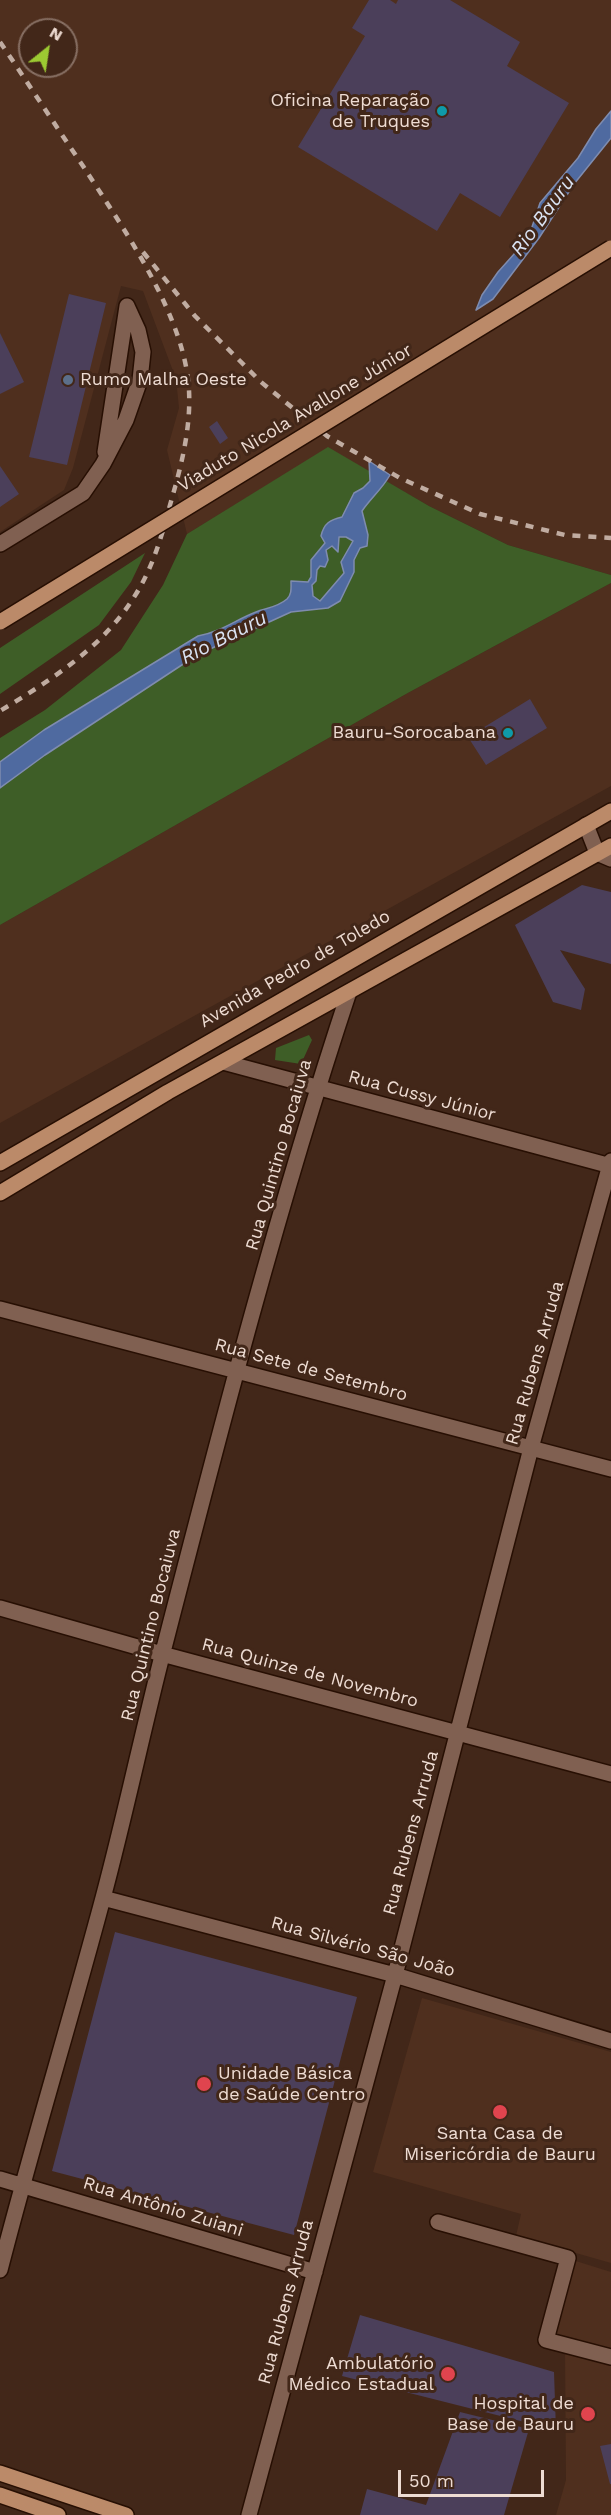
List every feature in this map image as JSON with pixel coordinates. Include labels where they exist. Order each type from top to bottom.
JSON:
[{"type":"main road","name":"Viaduto Nicola Avallone Júnior","points":[[0,622],[611,248]]},
{"type":"main road","name":"Avenida Pedro de Toledo","points":[[0,1163],[611,811]]},
{"type":"main road","points":[[0,1193],[168,1092],[606,853]]},
{"type":"main road","points":[[157,1071],[168,1092]]},
{"type":"main road","points":[[0,2473],[126,2515]]},
{"type":"main road","points":[[0,2495],[58,2515]]},
{"type":"street","points":[[0,544],[83,493],[103,464],[126,420],[140,380],[143,352],[138,330],[128,306],[103,464]]},
{"type":"street","points":[[586,825],[606,853]]},
{"type":"street","name":"Rua Quintino Bocaiuva","points":[[0,2270],[103,1898],[162,1654],[237,1371],[317,1088],[349,992]]},
{"type":"street","name":"Rua Cussy Júnior","points":[[223,1062],[610,1164]]},
{"type":"street","name":"Rua Rubens Arruda","points":[[249,2515],[395,1975],[531,1448],[610,1164]]},
{"type":"street","name":"Rua Sete de Setembro","points":[[0,1309],[611,1469]]},
{"type":"street","name":"Rua Quinze de Novembro","points":[[0,1608],[162,1654],[611,1774]]},
{"type":"street","name":"Rua Silvério São João","points":[[103,1898],[395,1975],[611,2040]]},
{"type":"street","name":"Rua Antônio Zuiani","points":[[0,2179],[315,2272]]},
{"type":"street","points":[[438,2222],[568,2258],[546,2340],[611,2357]]},
{"type":"shaded area","points":[[0,0],[611,0],[611,575],[508,545],[429,506],[328,448],[187,534],[167,450],[179,408],[176,379],[143,291],[121,286],[73,468],[64,490],[0,532]]},
{"type":"shaded area","points":[[611,583],[611,786],[0,1123],[0,925],[406,694]]},
{"type":"shaded area","name":"Santa Casa de Misericórdia de Bauru","points":[[422,1998],[611,2052],[611,2263],[516,2236],[521,2214],[373,2172]]},
{"type":"shaded area","name":"Hospital de Base de Bauru","points":[[563,2257],[611,2272],[611,2515],[556,2515],[566,2480],[565,2349],[538,2340]]},
{"type":"green space","points":[[328,447],[429,506],[508,545],[611,575],[611,583],[406,694],[0,925],[0,738],[45,710],[121,650],[163,585],[187,534]]},
{"type":"green space","points":[[145,553],[131,582],[99,625],[0,694],[0,648]]},
{"type":"green space","points":[[309,1035],[312,1040],[301,1064],[275,1060],[276,1048]]},
{"type":"water","name":"Rio Bauru","points":[[611,111],[611,138],[574,184],[539,238],[493,299],[476,310],[482,295],[531,230],[540,203],[578,158],[596,129]]},
{"type":"water","name":"Rio Bauru","points":[[369,461],[390,475],[362,511],[368,535],[367,546],[360,548],[354,560],[354,572],[340,601],[328,608],[291,612],[197,655],[45,755],[0,788],[0,762],[44,730],[198,636],[214,632],[248,615],[284,602],[290,595],[291,581],[308,582],[311,577],[311,560],[325,543],[321,536],[326,525],[342,517],[354,493],[370,481]],"holes":[[[339,537],[346,537],[353,541],[341,562],[344,573],[320,601],[313,596],[312,585],[316,581],[317,570],[320,566],[325,567],[328,560],[326,550],[332,546],[338,552]]]},
{"type":"building","name":"Oficina Reparação de Truques","points":[[369,0],[390,0],[396,4],[398,0],[450,0],[520,42],[507,66],[569,103],[500,217],[460,193],[437,231],[298,147],[365,36],[352,28]]},
{"type":"building","name":"Rumo Malha Oeste","points":[[69,294],[106,303],[67,465],[29,457]]},
{"type":"building","points":[[0,333],[24,382],[0,394]]},
{"type":"building","points":[[217,421],[228,438],[220,444],[209,427]]},
{"type":"building","points":[[0,466],[19,494],[0,507]]},
{"type":"building","name":"Bauru-Sorocabana","points":[[530,699],[547,728],[486,765],[468,737]]},
{"type":"building","points":[[582,885],[611,892],[611,964],[560,950],[585,989],[581,1010],[553,1002],[515,925]]},
{"type":"building","name":"Unidade Básica de Saúde Centro","points":[[115,1932],[357,1997],[294,2235],[52,2171]]},
{"type":"building","name":"Ambulatório Médico Estadual","points":[[360,2315],[554,2372],[556,2430],[342,2376]]},
{"type":"building","points":[[460,2412],[529,2429],[504,2515],[360,2515],[367,2489],[426,2505]]},
{"type":"building","points":[[611,2444],[611,2484],[610,2484],[600,2446]]},
{"type":"railway","points":[[0,42],[83,166],[150,273],[176,332],[185,361],[189,390],[188,419],[178,476],[160,539],[142,584],[123,613],[92,646],[57,674],[0,711]]},
{"type":"railway","points":[[143,252],[195,316],[261,382],[327,436],[400,478],[480,514],[565,535],[611,538]]},
{"type":"place","name":"Oficina Reparação de Truques","points":[[442,111]]},
{"type":"place","name":"Rumo Malha Oeste","points":[[68,380]]},
{"type":"place","name":"Bauru-Sorocabana","points":[[508,733]]},
{"type":"place","name":"Unidade Básica de Saúde Centro","points":[[204,2084]]},
{"type":"place","name":"Santa Casa de Misericórdia de Bauru","points":[[500,2112]]},
{"type":"place","name":"Ambulatório Médico Estadual","points":[[448,2374]]},
{"type":"place","name":"Hospital de Base de Bauru","points":[[588,2414]]}]
